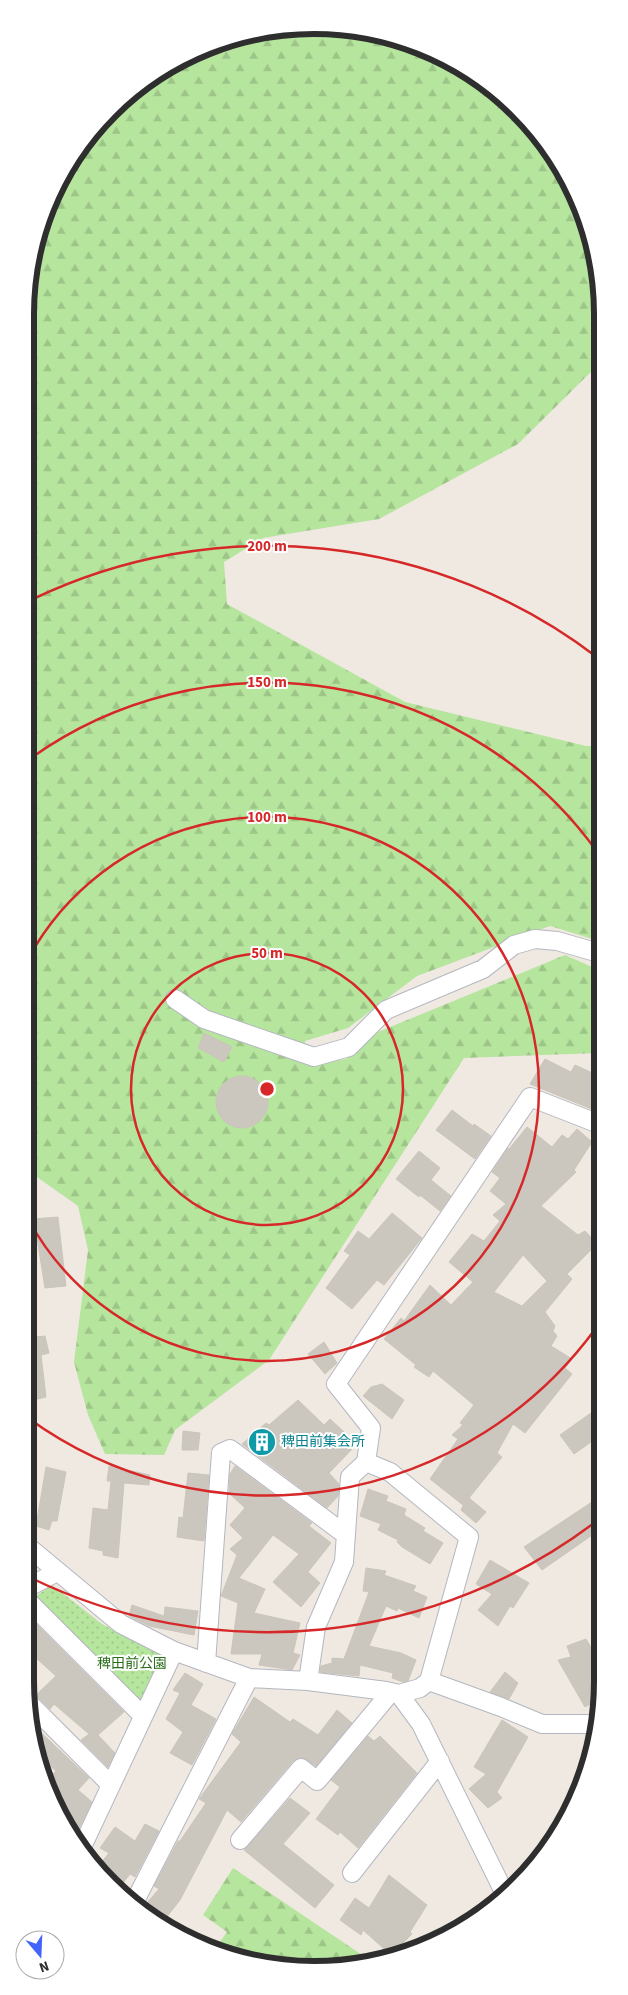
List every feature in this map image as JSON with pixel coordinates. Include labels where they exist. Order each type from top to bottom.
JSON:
[{"type":"street","points":[[175,999],[204,1019],[314,1057],[349,1047],[386,1010],[483,969],[514,945],[536,939],[557,940],[594,951]]},
{"type":"street","points":[[308,1681],[316,1627],[344,1562],[350,1477],[366,1462],[371,1428],[336,1384],[530,1097],[594,1122]]},
{"type":"street","points":[[206,1663],[222,1453],[230,1448],[346,1535]]},
{"type":"street","points":[[34,1552],[121,1624],[174,1650],[206,1663],[249,1678],[308,1681],[395,1693],[420,1688],[429,1681],[469,1537],[390,1472],[366,1462]]},
{"type":"street","points":[[34,1584],[57,1572]]},
{"type":"street","points":[[34,1607],[143,1716]]},
{"type":"street","points":[[83,1840],[174,1650]]},
{"type":"street","points":[[137,1898],[249,1678]]},
{"type":"street","points":[[429,1681],[542,1724],[591,1724]]},
{"type":"street","points":[[395,1693],[421,1724],[502,1889]]},
{"type":"street","points":[[240,1840],[301,1768],[317,1781],[395,1693]]},
{"type":"street","points":[[35,1709],[111,1785]]},
{"type":"street","points":[[352,1873],[440,1761]]},
{"type":"green space","points":[[332,34],[387,43],[421,55],[470,81],[499,103],[525,129],[547,158],[573,207],[585,241],[594,296],[594,369],[518,444],[379,519],[263,538],[224,562],[227,604],[405,702],[586,746],[594,746],[594,939],[550,926],[417,976],[348,1028],[305,1041],[306,1065],[346,1059],[378,1032],[565,955],[594,968],[594,1053],[464,1058],[269,1360],[175,1430],[164,1455],[105,1454],[88,1415],[74,1362],[88,1250],[78,1206],[34,1175],[34,296],[43,241],[55,207],[71,174],[92,143],[129,103],[174,71],[207,55],[241,43],[277,36]]},
{"type":"green space","name":"稗田前公園","points":[[52,1585],[102,1624],[126,1637],[157,1647],[162,1657],[141,1706],[34,1599]]},
{"type":"green space","points":[[233,1868],[365,1957],[332,1961],[296,1961],[241,1952],[218,1944],[227,1932],[203,1915]]},
{"type":"building","points":[[204,1033],[232,1047],[224,1062],[198,1048]]},
{"type":"building","points":[[545,1059],[571,1072],[575,1065],[594,1074],[594,1110],[530,1084]]},
{"type":"building","points":[[242,1076],[252,1078],[260,1084],[266,1092],[268,1102],[266,1112],[260,1120],[252,1126],[242,1128],[232,1126],[224,1120],[218,1112],[216,1102],[218,1092],[224,1084],[232,1078]]},
{"type":"building","points":[[452,1110],[473,1126],[474,1124],[491,1136],[475,1159],[436,1130]]},
{"type":"building","points":[[527,1127],[552,1147],[562,1135],[568,1139],[577,1129],[592,1142],[574,1170],[576,1172],[541,1206],[578,1235],[585,1231],[594,1241],[594,1247],[567,1274],[572,1279],[545,1312],[555,1326],[553,1331],[557,1336],[551,1346],[572,1359],[565,1368],[572,1374],[525,1433],[513,1424],[497,1453],[502,1457],[469,1498],[486,1512],[476,1523],[461,1510],[465,1502],[463,1505],[430,1479],[458,1439],[452,1435],[463,1425],[460,1423],[474,1405],[433,1371],[429,1377],[414,1367],[416,1365],[384,1339],[401,1318],[404,1321],[430,1285],[451,1305],[473,1282],[449,1262],[472,1234],[484,1241],[500,1221],[493,1215],[506,1204],[490,1191],[500,1178],[492,1172],[508,1148]],"holes":[[[523,1255],[547,1281],[522,1306],[494,1292]]]},
{"type":"building","points":[[419,1151],[440,1168],[431,1180],[451,1196],[440,1211],[396,1179]]},
{"type":"building","points":[[392,1213],[422,1238],[384,1285],[377,1280],[352,1309],[326,1288],[350,1255],[344,1251],[358,1231],[369,1239]]},
{"type":"building","points":[[58,1217],[66,1286],[45,1288],[34,1219]]},
{"type":"building","points":[[45,1336],[49,1353],[41,1355],[46,1397],[34,1400],[34,1337]]},
{"type":"building","points":[[324,1342],[337,1363],[325,1374],[308,1354]]},
{"type":"building","points":[[382,1384],[404,1400],[392,1419],[363,1396],[371,1387]]},
{"type":"building","points":[[298,1400],[324,1425],[330,1419],[357,1444],[329,1473],[339,1484],[338,1496],[327,1508],[242,1444],[266,1423],[269,1425]]},
{"type":"building","points":[[594,1411],[594,1440],[574,1454],[560,1435]]},
{"type":"building","points":[[183,1431],[200,1433],[198,1450],[182,1450]]},
{"type":"building","points":[[109,1466],[150,1475],[149,1485],[124,1483],[118,1558],[103,1555],[103,1551],[89,1548],[93,1508],[108,1510],[111,1481],[107,1481]]},
{"type":"building","points":[[235,1466],[312,1523],[309,1526],[331,1543],[308,1572],[320,1583],[301,1607],[273,1582],[299,1554],[273,1535],[239,1578],[265,1589],[254,1613],[300,1623],[293,1653],[300,1655],[292,1670],[259,1665],[262,1654],[231,1654],[238,1603],[221,1596],[237,1555],[230,1549],[243,1538],[230,1525],[245,1508],[229,1493],[230,1474]]},
{"type":"building","points":[[46,1467],[66,1472],[57,1521],[52,1521],[49,1530],[36,1526]]},
{"type":"building","points":[[188,1473],[209,1475],[204,1541],[177,1537],[179,1517],[183,1518]]},
{"type":"building","points":[[368,1489],[388,1496],[386,1501],[406,1509],[404,1515],[425,1528],[423,1531],[443,1543],[430,1564],[402,1547],[397,1542],[398,1540],[378,1530],[381,1524],[360,1516]]},
{"type":"building","points":[[594,1501],[594,1534],[542,1570],[524,1547]]},
{"type":"building","points":[[490,1560],[529,1583],[513,1608],[510,1606],[498,1626],[478,1610],[492,1594],[476,1584]]},
{"type":"building","points":[[366,1568],[386,1571],[384,1575],[416,1586],[413,1591],[427,1597],[419,1618],[398,1608],[397,1611],[386,1606],[369,1646],[401,1653],[416,1660],[408,1681],[403,1682],[392,1678],[393,1673],[360,1665],[359,1676],[320,1672],[321,1666],[332,1663],[332,1658],[344,1659],[369,1592],[363,1591]]},
{"type":"building","points":[[132,1605],[164,1616],[165,1607],[198,1611],[194,1635],[149,1626],[129,1616]]},
{"type":"building","points":[[34,1622],[124,1712],[98,1735],[115,1753],[108,1767],[81,1740],[89,1734],[54,1704],[50,1709],[36,1695],[56,1676],[34,1656]]},
{"type":"building","points":[[586,1639],[594,1652],[594,1702],[585,1707],[558,1660],[571,1657],[567,1646]]},
{"type":"building","points":[[505,1672],[518,1683],[509,1699],[490,1692]]},
{"type":"building","points":[[185,1673],[203,1684],[191,1705],[216,1719],[192,1765],[170,1753],[183,1732],[166,1719],[180,1693],[173,1690]]},
{"type":"building","points":[[254,1697],[290,1722],[293,1719],[318,1735],[337,1710],[352,1723],[316,1766],[303,1758],[293,1761],[241,1822],[227,1810],[180,1900],[166,1918],[146,1904],[159,1889],[154,1886],[178,1841],[180,1841],[206,1803],[199,1799],[241,1742],[232,1734]]},
{"type":"building","points":[[502,1720],[528,1737],[497,1792],[502,1798],[488,1808],[469,1789],[486,1774],[474,1767]]},
{"type":"building","points":[[38,1730],[89,1778],[78,1790],[92,1802],[78,1830],[71,1821],[55,1788],[51,1777],[56,1771],[46,1762]]},
{"type":"building","points":[[368,1736],[374,1741],[380,1736],[417,1773],[358,1848],[340,1832],[338,1835],[316,1819],[340,1787],[331,1780]]},
{"type":"building","points":[[290,1798],[310,1813],[283,1844],[334,1885],[315,1908],[244,1850]]},
{"type":"building","points":[[145,1824],[159,1831],[135,1877],[130,1874],[122,1885],[101,1863],[109,1853],[100,1848],[115,1827],[135,1841]]},
{"type":"building","points":[[389,1875],[427,1905],[410,1932],[412,1934],[398,1948],[387,1952],[363,1930],[361,1935],[340,1920],[355,1898],[369,1908]]},
{"type":"place","name":"稗田前集会所","points":[[262,1442]]}]
